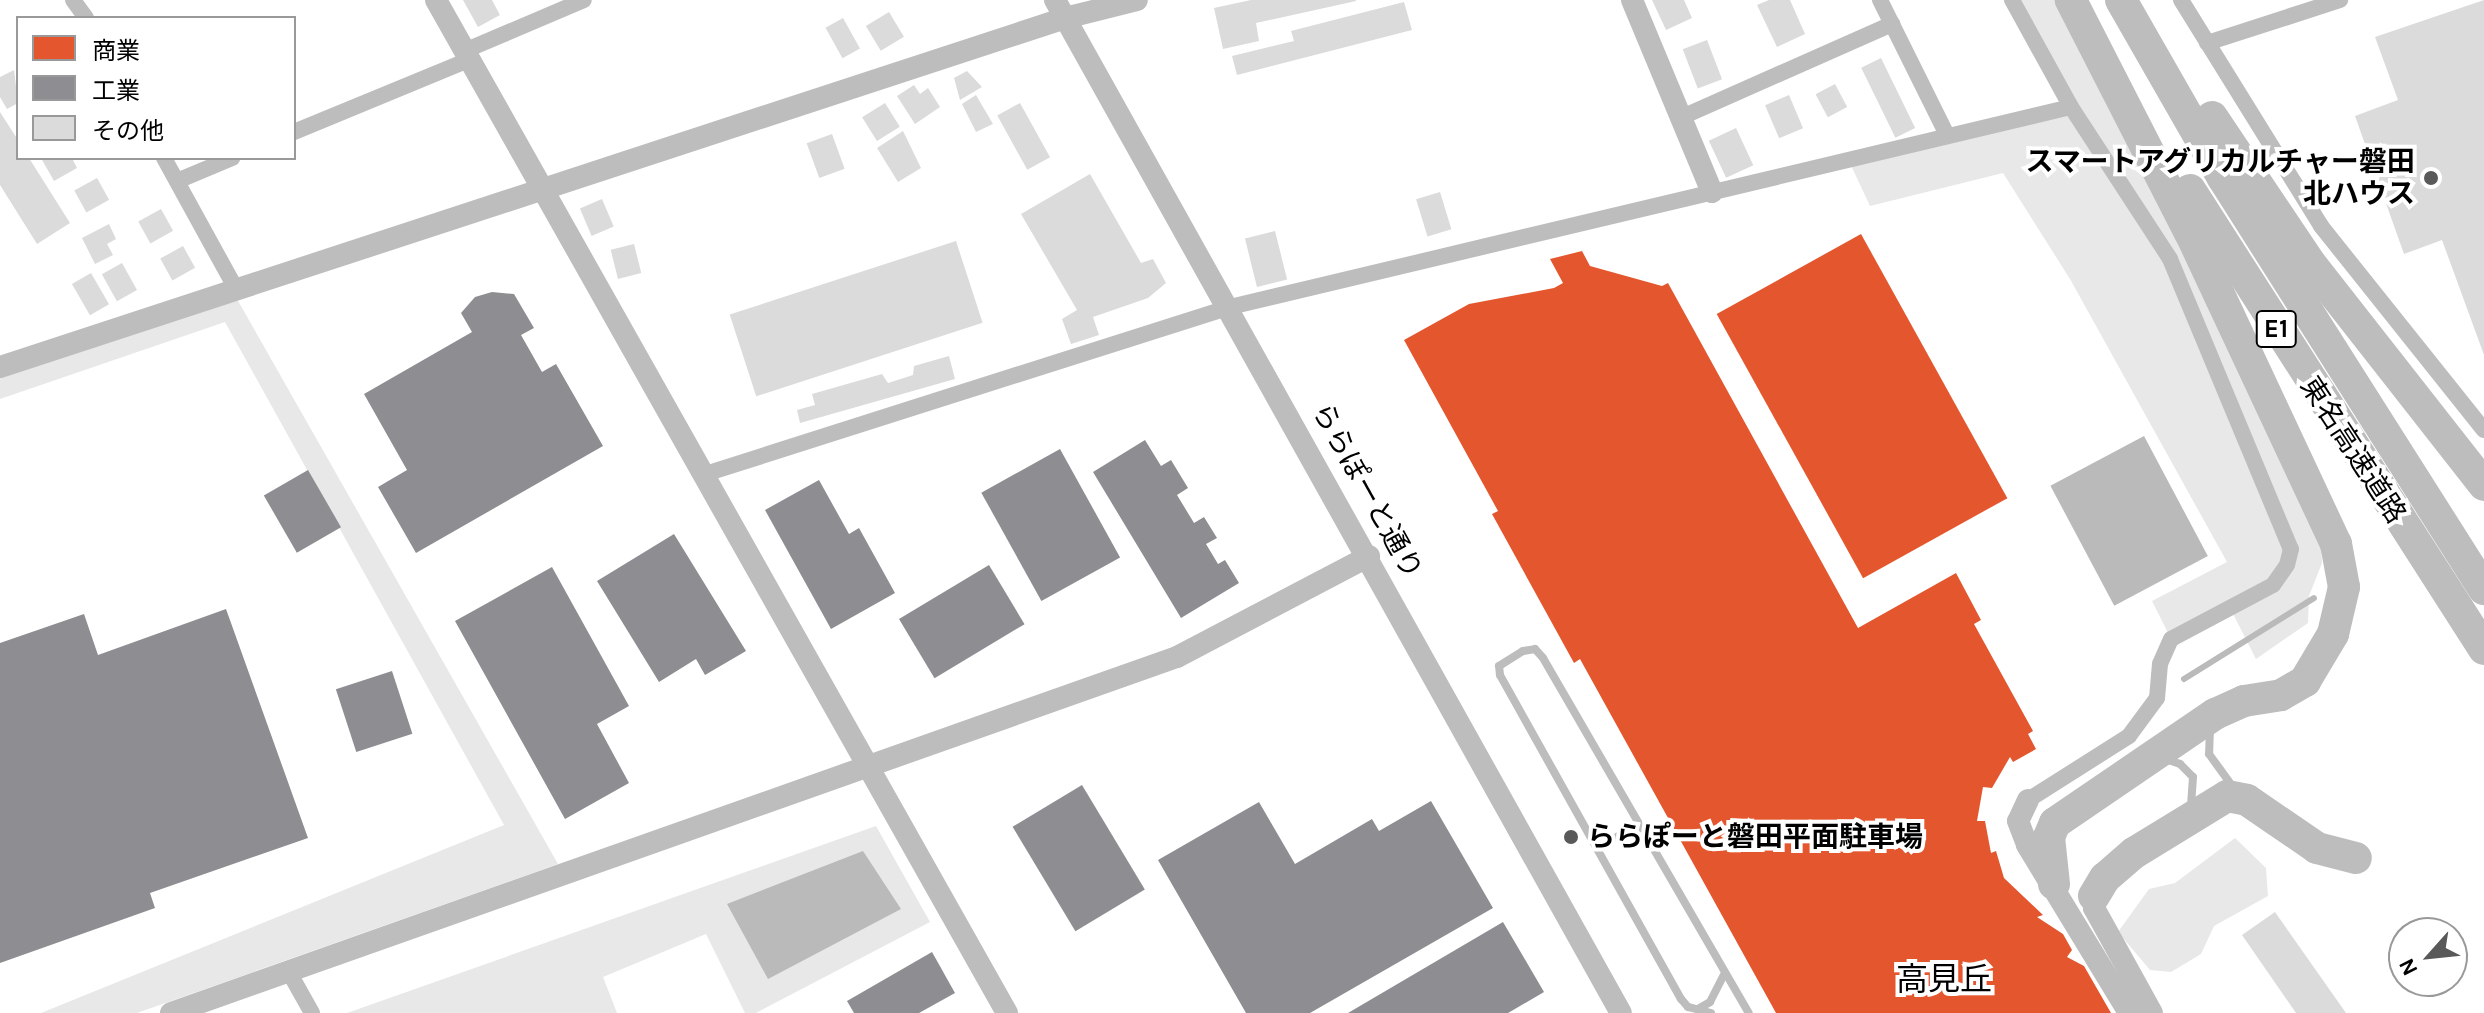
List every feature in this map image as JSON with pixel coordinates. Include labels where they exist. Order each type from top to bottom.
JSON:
[{"type":"highway","points":[[2054,884],[2049,837],[2055,823],[2215,714],[2244,701],[2281,695],[2311,672],[2333,634],[2342,599],[2336,544],[2190,233],[2071,0]]},
{"type":"highway","name":"東名高速道路","points":[[2081,0],[2288,349],[2484,649]]},
{"type":"highway","name":"東名高速道路","points":[[2121,0],[2223,178],[2484,589]]},
{"type":"highway","points":[[2137,0],[2310,263],[2484,485]]},
{"type":"highway","points":[[2094,896],[2116,867],[2177,822],[2218,798],[2247,800],[2317,848],[2356,858]]},
{"type":"street","points":[[436,0],[1007,1013]]},
{"type":"street","points":[[296,131],[467,56],[584,0]]},
{"type":"street","points":[[0,367],[542,191],[1060,9],[1137,0]]},
{"type":"street","points":[[1632,0],[1712,192]]},
{"type":"street","points":[[1880,0],[1947,135]]},
{"type":"street","points":[[2012,0],[2071,107],[2170,259],[2291,549],[2287,565],[2273,585],[2171,639],[2160,664],[2157,698],[2129,736],[2028,800],[2018,821],[2027,845],[2054,884],[2129,1013]]},
{"type":"street","points":[[2181,0],[2321,226],[2484,430]]},
{"type":"street","points":[[2207,43],[2340,0]]},
{"type":"street","name":"ららぽーと通り","points":[[1060,9],[1230,307],[1621,1013]]},
{"type":"street","points":[[1682,117],[1892,24]]},
{"type":"street","points":[[702,475],[1230,307],[2071,107]]},
{"type":"street","points":[[165,160],[237,291]]},
{"type":"street","points":[[177,181],[227,160]]},
{"type":"street","points":[[171,1013],[868,769],[1177,657],[1369,556]]},
{"type":"street","points":[[2094,896],[2094,908],[2152,1013]]},
{"type":"street","points":[[289,972],[312,1013]]},
{"type":"lane","points":[[1711,1013],[1681,999],[1499,666],[1535,649],[1543,658],[1724,975],[1749,1013]]},
{"type":"lane","points":[[2215,714],[2209,754],[2213,766],[2247,800]]},
{"type":"lane","points":[[2145,760],[2170,760],[2193,777],[2194,798],[2177,822]]},
{"type":"lane","points":[[1598,849],[1637,824]]},
{"type":"lane","points":[[1698,1009],[1710,1002],[1724,975]]},
{"type":"shaded area","points":[[2014,0],[2057,0],[2173,212],[2321,546],[2322,563],[2309,596],[2308,623],[2256,659],[2230,608],[2171,639],[2152,601],[2227,562],[2070,279],[2003,173],[1870,206],[1848,159],[2071,107]]},
{"type":"shaded area","points":[[237,299],[558,864],[137,1013],[41,1013],[504,825],[225,322],[0,399],[0,369]]},
{"type":"shaded area","points":[[2144,436],[2208,556],[2114,606],[2050,486]]},
{"type":"shaded area","points":[[876,826],[930,922],[756,1013],[745,1013],[706,934],[603,977],[617,1013],[347,1013]]},
{"type":"shaded area","points":[[2235,838],[2266,868],[2268,896],[2214,926],[2201,954],[2171,972],[2150,970],[2118,932],[2149,889],[2175,883]]},
{"type":"shaded area","points":[[863,851],[901,909],[768,979],[727,904]]},
{"type":"building: 商業","points":[[1861,234],[2007,498],[1863,578],[1717,314]]},
{"type":"building: 商業","points":[[1582,251],[1590,266],[1662,286],[1668,283],[1858,628],[1956,573],[1981,620],[1974,624],[2033,731],[2028,734],[2036,749],[2013,762],[2010,757],[1992,788],[1983,787],[1977,821],[1985,821],[1991,853],[1996,851],[2004,878],[2043,915],[2037,917],[2063,934],[2072,950],[2067,957],[2084,966],[2111,1013],[1776,1013],[1580,659],[1574,663],[1492,514],[1498,511],[1404,340],[1469,304],[1554,288],[1563,283],[1550,259]]},
{"type":"building: 工業","points":[[492,292],[514,294],[534,328],[521,335],[542,372],[556,364],[603,446],[416,553],[378,487],[407,470],[364,394],[472,332],[461,313],[475,297]]},
{"type":"building: 工業","points":[[1145,440],[1161,466],[1171,460],[1188,488],[1177,495],[1194,523],[1204,517],[1217,538],[1206,544],[1218,564],[1225,560],[1239,583],[1181,618],[1093,472]]},
{"type":"building: 工業","points":[[1060,449],[1120,557],[1041,601],[981,493]]},
{"type":"building: 工業","points":[[308,470],[341,527],[297,553],[264,496]]},
{"type":"building: 工業","points":[[819,480],[849,534],[859,528],[895,593],[831,629],[765,510]]},
{"type":"building: 工業","points":[[674,534],[746,651],[705,675],[696,659],[659,682],[597,581]]},
{"type":"building: 工業","points":[[989,565],[1025,624],[935,678],[899,619]]},
{"type":"building: 工業","points":[[552,567],[629,706],[597,724],[629,783],[565,819],[455,621]]},
{"type":"building: 工業","points":[[226,609],[308,838],[150,893],[155,908],[0,963],[0,643],[84,614],[98,655]]},
{"type":"building: 工業","points":[[392,671],[412,734],[356,752],[336,689]]},
{"type":"building: 工業","points":[[1082,785],[1145,890],[1075,931],[1013,827]]},
{"type":"building: 工業","points":[[1431,801],[1493,908],[1310,1013],[1246,1013],[1158,860],[1259,802],[1295,864],[1372,819],[1379,831]]},
{"type":"building: 工業","points":[[1503,922],[1544,992],[1508,1013],[1348,1013]]},
{"type":"building: 工業","points":[[932,952],[955,993],[919,1013],[854,1013],[847,1001]]},
{"type":"building: その他","points":[[463,0],[492,0],[500,15],[478,27]]},
{"type":"building: その他","points":[[1251,0],[1356,1],[1256,23],[1259,41],[1223,49],[1214,8]]},
{"type":"building: その他","points":[[1652,0],[1684,0],[1692,18],[1666,30]]},
{"type":"building: その他","points":[[1769,0],[1790,0],[1805,34],[1777,47],[1757,5]]},
{"type":"building: その他","name":"スマートアグリカルチャー磐田 北ハウス","points":[[2484,0],[2484,355],[2442,240],[2404,254],[2355,116],[2398,100],[2375,37]]},
{"type":"building: その他","points":[[1404,2],[1412,30],[1237,75],[1232,56],[1294,41],[1291,31]]},
{"type":"building: その他","points":[[889,12],[904,37],[881,51],[866,26]]},
{"type":"building: その他","points":[[843,18],[860,49],[842,58],[826,28]]},
{"type":"building: その他","points":[[1707,40],[1722,79],[1698,89],[1683,49]]},
{"type":"building: その他","points":[[1881,58],[1915,128],[1895,138],[1861,68]]},
{"type":"building: その他","points":[[14,70],[16,104],[7,109],[0,97],[0,77]]},
{"type":"building: その他","points":[[967,71],[982,87],[960,100],[954,78]]},
{"type":"building: その他","points":[[1835,84],[1847,107],[1828,117],[1816,94]]},
{"type":"building: その他","points":[[914,85],[920,94],[928,88],[940,107],[915,124],[897,96]]},
{"type":"building: その他","points":[[976,95],[993,124],[976,132],[962,104]]},
{"type":"building: その他","points":[[1789,95],[1803,128],[1779,138],[1765,105]]},
{"type":"building: その他","points":[[885,103],[900,127],[877,141],[862,117]]},
{"type":"building: その他","points":[[1020,103],[1050,157],[1027,170],[997,116]]},
{"type":"building: その他","points":[[0,112],[16,137],[16,160],[30,160],[70,223],[37,244],[0,185]]},
{"type":"building: その他","points":[[1736,128],[1753,165],[1726,178],[1709,141]]},
{"type":"building: その他","points":[[903,131],[921,168],[898,182],[877,148]]},
{"type":"building: その他","points":[[832,134],[845,169],[819,178],[807,143]]},
{"type":"building: その他","points":[[42,160],[73,160],[77,168],[54,181]]},
{"type":"building: その他","points":[[1090,174],[1141,263],[1153,259],[1166,283],[1148,298],[1093,317],[1099,335],[1071,344],[1062,319],[1077,310],[1021,214]]},
{"type":"building: その他","points":[[97,178],[109,200],[86,212],[74,191]]},
{"type":"building: その他","points":[[1440,192],[1451,229],[1427,237],[1416,199]]},
{"type":"building: その他","points":[[602,199],[614,227],[592,236],[580,208]]},
{"type":"building: その他","points":[[161,209],[173,231],[150,243],[138,222]]},
{"type":"building: その他","points":[[109,224],[116,239],[107,244],[113,255],[95,264],[82,238]]},
{"type":"building: その他","points":[[1275,231],[1287,280],[1257,287],[1245,238]]},
{"type":"building: その他","points":[[956,241],[983,323],[756,396],[730,315]]},
{"type":"building: その他","points":[[634,244],[641,273],[618,279],[611,250]]},
{"type":"building: その他","points":[[183,246],[195,268],[172,280],[160,259]]},
{"type":"building: その他","points":[[122,263],[137,290],[117,301],[102,274]]},
{"type":"building: その他","points":[[91,273],[109,304],[90,315],[72,284]]},
{"type":"building: その他","points":[[949,356],[955,379],[800,423],[797,410],[815,405],[812,394],[882,374],[888,383],[913,375],[914,366]]},
{"type":"building: その他","points":[[2275,912],[2346,1013],[2296,1013],[2242,935]]},
{"type":"waterway","points":[[2184,679],[2314,598]]},
{"type":"place","name":"スマートアグリカルチャー磐田 北ハウス","points":[[2431,178]]},
{"type":"place","name":"ららぽーと磐田平面駐車場","points":[[1571,837]]},
{"type":"district","name":"高見丘","points":[[1944,980]]}]
